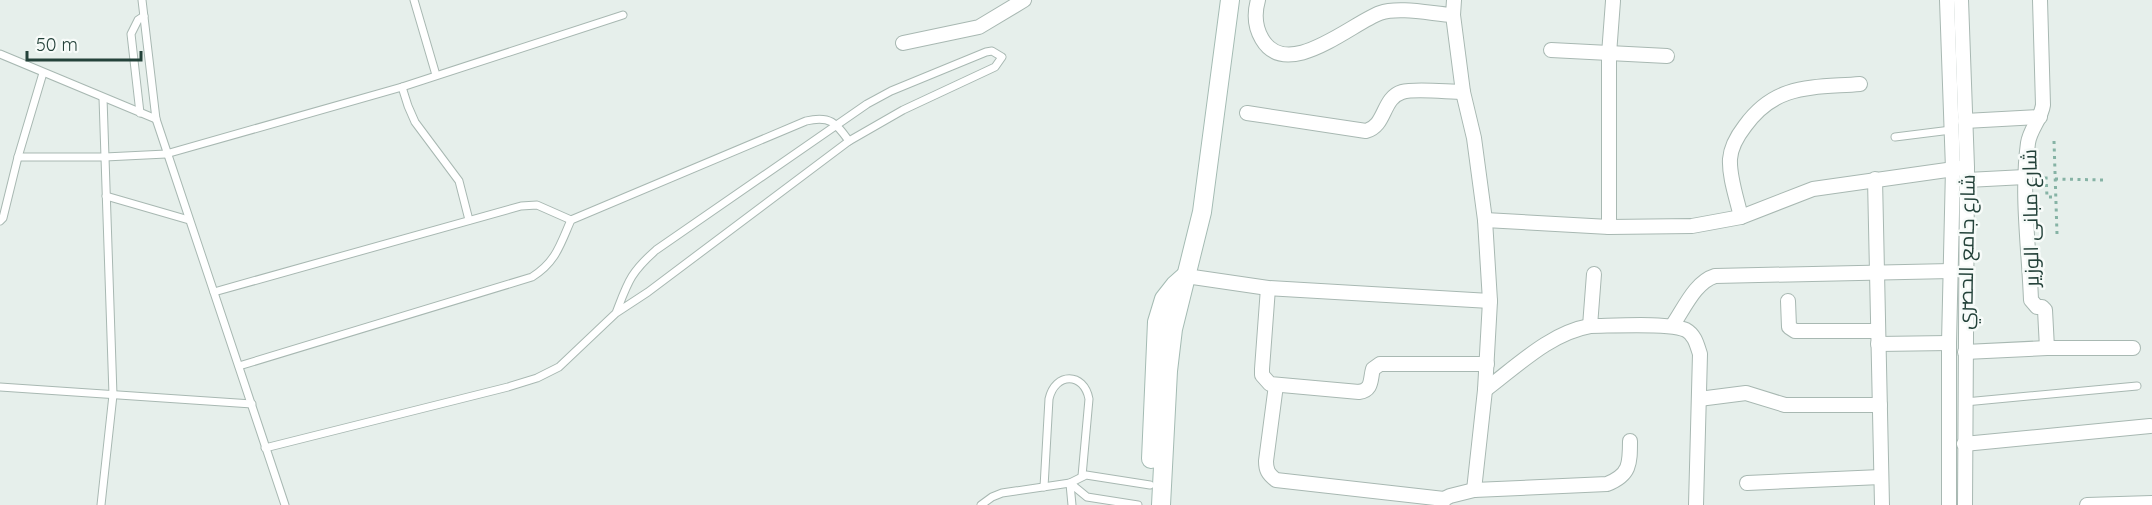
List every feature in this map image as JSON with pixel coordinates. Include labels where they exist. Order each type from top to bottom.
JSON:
[{"type":"street","points":[[903,43],[979,27],[1024,0]]},
{"type":"street","points":[[1161,505],[1168,371],[1175,315],[1202,212],[1230,0]]},
{"type":"street","points":[[1258,0],[1256,28],[1265,44],[1277,52],[1292,54],[1308,52],[1322,46],[1380,6],[1396,10],[1454,15]]},
{"type":"street","points":[[1454,0],[1463,92],[1474,138],[1485,220],[1490,301],[1485,390],[1474,490]]},
{"type":"street","name":"شارع جامع الحصري","points":[[1947,0],[1951,130],[1962,172],[1965,505]]},
{"type":"street","name":"شارع جامع الحصري","points":[[1949,505],[1951,271],[1965,121],[1961,0]]},
{"type":"street","name":"شارع مبانى الوزير","points":[[2040,0],[2043,105],[2040,117],[2030,133],[2025,177],[2031,300],[2037,307],[2045,310],[2047,348]]},
{"type":"street","points":[[1609,226],[1609,54],[1613,1]]},
{"type":"street","points":[[1551,50],[1667,57]]},
{"type":"street","points":[[1741,217],[1730,159],[1734,142],[1756,110],[1774,97],[1795,90],[1860,84]]},
{"type":"street","points":[[1247,113],[1366,131],[1378,124],[1391,99],[1402,92],[1463,92]]},
{"type":"street","points":[[1965,121],[2040,117]]},
{"type":"street","points":[[1485,220],[1609,226],[1692,226],[1741,217],[1813,189],[1875,179],[1962,172],[2025,177]]},
{"type":"street","points":[[1875,179],[1882,505]]},
{"type":"street","points":[[1672,326],[1703,281],[1715,276],[1951,271]]},
{"type":"street","points":[[1590,326],[1594,274]]},
{"type":"street","points":[[1149,505],[1157,322],[1164,299],[1186,276],[1268,288],[1490,301]]},
{"type":"street","points":[[1268,288],[1262,375],[1270,384],[1363,392],[1369,387],[1373,369],[1380,364],[1487,364]]},
{"type":"street","points":[[1788,301],[1789,327],[1795,332],[1949,343]]},
{"type":"street","points":[[1485,390],[1554,339],[1566,333],[1590,326],[1672,326],[1686,330],[1696,340],[1700,354],[1696,505]]},
{"type":"street","points":[[1965,352],[2047,348],[2133,348]]},
{"type":"street","points":[[1276,385],[1266,461],[1269,475],[1276,480],[1443,502],[1460,492],[1474,490],[1607,484],[1620,479],[1628,469],[1630,441]]},
{"type":"street","points":[[1699,399],[1746,393],[1785,405],[1880,405]]},
{"type":"street","points":[[1964,444],[2150,426]]},
{"type":"street","points":[[1747,483],[1881,477]]},
{"type":"street","points":[[2087,505],[2152,502]]},
{"type":"lane","points":[[142,0],[156,119],[285,505]]},
{"type":"lane","points":[[414,0],[436,75]]},
{"type":"lane","points":[[140,113],[131,34],[138,20],[144,15]]},
{"type":"lane","points":[[18,157],[166,154],[402,87],[623,15]]},
{"type":"lane","points":[[265,448],[537,378],[559,367],[616,313],[648,292],[849,141],[903,110],[995,67],[1002,57],[992,51],[986,52],[891,91],[837,124],[656,250],[641,263],[629,279],[616,313]]},
{"type":"lane","points":[[0,54],[156,119]]},
{"type":"lane","points":[[0,221],[3,218],[43,73]]},
{"type":"lane","points":[[402,87],[416,122],[459,181],[469,220]]},
{"type":"lane","points":[[101,505],[112,395],[103,98]]},
{"type":"lane","points":[[239,366],[532,277],[544,269],[555,257],[571,220],[806,121],[820,118],[837,124],[849,141]]},
{"type":"lane","points":[[1896,138],[1951,130]]},
{"type":"lane","points":[[106,196],[189,220]]},
{"type":"lane","points":[[214,292],[520,206],[537,206],[571,220]]},
{"type":"lane","points":[[1044,487],[1049,399],[1051,390],[1065,379],[1082,383],[1088,390],[1082,476]]},
{"type":"lane","points":[[1965,402],[2137,386]]},
{"type":"lane","points":[[0,387],[252,404]]},
{"type":"lane","points":[[981,505],[1002,493],[1070,483],[1089,475],[1150,485]]},
{"type":"lane","points":[[1070,483],[1072,505]]},
{"type":"lane","points":[[1070,483],[1087,497],[1138,505]]},
{"type":"path","points":[[2054,141],[2056,234]]},
{"type":"path","points":[[2025,177],[2046,176],[2047,197],[2056,197]]},
{"type":"path","points":[[2055,179],[2104,180]]}]
